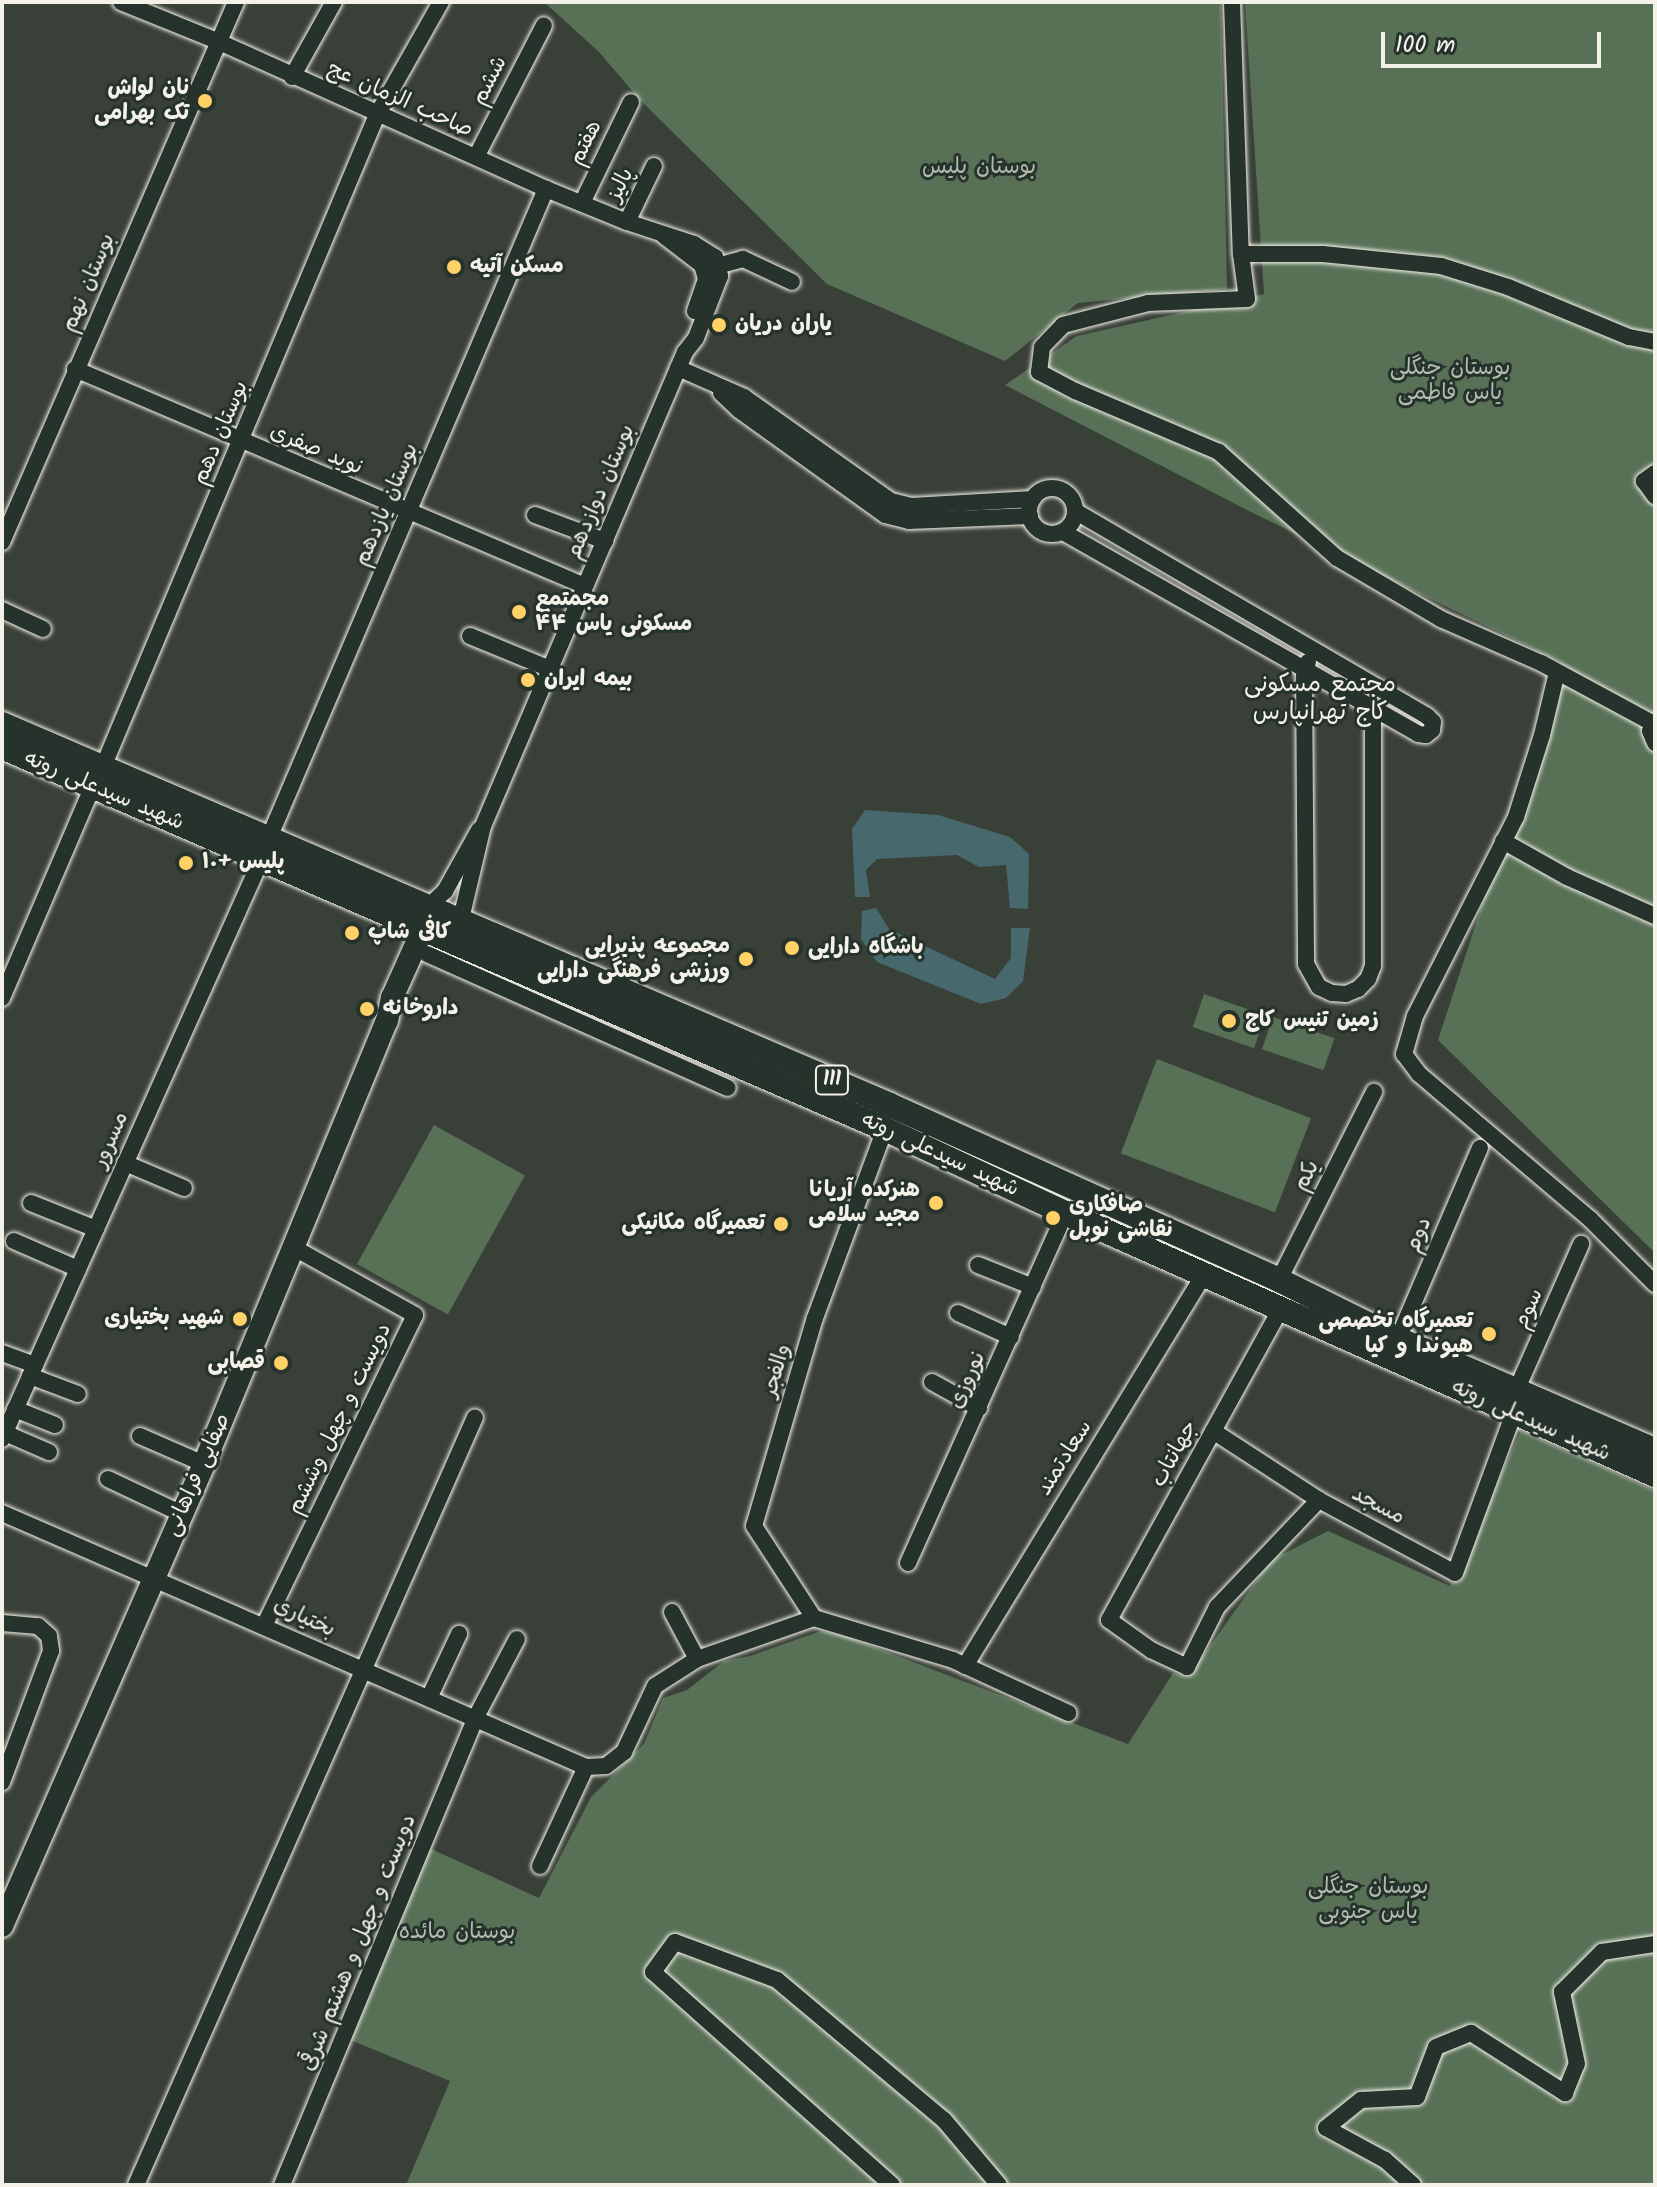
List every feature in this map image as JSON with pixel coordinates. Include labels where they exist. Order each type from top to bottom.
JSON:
[{"type":"main road","name":"شهید سیدعلی روته","points":[[2,724],[98,777],[425,916],[461,919],[890,1105],[1279,1280],[1398,1339],[1655,1475]]},
{"type":"main road","name":"شهید سیدعلی روته","points":[[2,747],[98,777]]},
{"type":"main road","name":"شهید سیدعلی روته","points":[[425,916],[435,946],[885,1129],[1280,1310],[1515,1402],[1655,1450]]},
{"type":"main road","name":"صفایی فراهانی","points":[[2,1926],[204,1464],[387,1021],[392,998],[425,916]]},
{"type":"main road","name":"صفایی فراهانی","points":[[387,1021],[399,1009],[435,946]]},
{"type":"street","name":"صاحب الزمان عج","points":[[121,2],[217,41],[546,189],[663,235]]},
{"type":"street","name":"بوستان نهم","points":[[2,542],[236,2]]},
{"type":"street","points":[[292,77],[334,2]]},
{"type":"street","name":"بوستان دهم","points":[[2,998],[241,442],[377,115],[441,2]]},
{"type":"street","points":[[1232,2],[1241,254],[1247,299],[1148,303],[1063,325],[1042,347],[1039,372],[1075,391],[1219,452],[1337,558],[1441,619],[1557,672],[1654,723],[1650,731],[1655,743]]},
{"type":"street","name":"ششم","points":[[476,157],[544,25]]},
{"type":"street","name":"هفتم","points":[[582,203],[631,102]]},
{"type":"street","name":"پالیز","points":[[627,222],[654,166]]},
{"type":"street","name":"بوستان یازدهم","points":[[265,849],[546,189]]},
{"type":"street","points":[[663,235],[694,244],[715,257],[717,266],[743,259],[792,282]]},
{"type":"street","name":"بوستان دوازدهم","points":[[663,235],[702,265],[706,279],[687,331],[682,360]]},
{"type":"street","points":[[1241,254],[1323,254],[1441,266],[1508,287],[1629,337],[1655,342]]},
{"type":"street","name":"بوستان دوازدهم","points":[[461,919],[483,826],[682,360],[696,338],[720,276],[717,266]]},
{"type":"street","points":[[682,360],[739,410],[885,515],[909,521],[1030,516]]},
{"type":"street","name":"نوید صفری","points":[[75,369],[585,586]]},
{"type":"street","points":[[714,386],[744,397],[891,501],[911,506],[1033,499],[1047,488],[1059,489],[1073,500],[1076,512],[1072,524],[1063,532],[1045,534],[1035,527],[1030,516],[1033,499]]},
{"type":"street","points":[[1655,473],[1644,481],[1655,496]]},
{"type":"street","points":[[1063,532],[1418,734],[1426,735],[1432,730],[1433,722],[1427,716],[1076,512]]},
{"type":"street","points":[[535,515],[605,541]]},
{"type":"street","points":[[2,610],[43,629]]},
{"type":"street","points":[[470,636],[550,669]]},
{"type":"street","points":[[1315,651],[1304,669],[1306,964],[1319,987],[1332,993],[1346,994],[1358,989],[1368,979],[1373,966],[1373,709]]},
{"type":"street","points":[[1557,672],[1542,735],[1516,817],[1415,1016],[1404,1054],[1419,1074],[1478,1120],[1590,1219],[1655,1284]]},
{"type":"street","name":"بوستان دوازدهم","points":[[425,916],[445,891],[469,842],[483,826]]},
{"type":"street","points":[[1503,841],[1567,877],[1655,916]]},
{"type":"street","name":"مسرور","points":[[3,1436],[265,849]]},
{"type":"street","points":[[435,946],[728,1088]]},
{"type":"street","name":"یکم","points":[[1279,1280],[1374,1092]]},
{"type":"street","name":"والفجر","points":[[814,1618],[754,1526],[815,1318],[885,1129]]},
{"type":"street","name":"دوم","points":[[1398,1339],[1480,1148]]},
{"type":"street","points":[[125,1163],[184,1188]]},
{"type":"street","points":[[31,1203],[96,1229]]},
{"type":"street","name":"نوروزی","points":[[908,1563],[1065,1213]]},
{"type":"street","points":[[14,1241],[78,1269]]},
{"type":"street","name":"سوم","points":[[1515,1402],[1581,1244]]},
{"type":"street","name":"دویست و چهل وششم","points":[[265,1624],[415,1315],[294,1248]]},
{"type":"street","points":[[978,1265],[1033,1287]]},
{"type":"street","name":"سعادتمند","points":[[965,1666],[1204,1274]]},
{"type":"street","name":"جهانتاب","points":[[1187,1667],[1151,1650],[1109,1620],[1280,1310]]},
{"type":"street","points":[[958,1313],[1011,1337]]},
{"type":"street","points":[[2,1353],[78,1394]]},
{"type":"street","points":[[932,1382],[979,1408]]},
{"type":"street","name":"مسجد","points":[[1187,1667],[1217,1607],[1319,1500],[1455,1573],[1515,1402]]},
{"type":"street","points":[[15,1409],[55,1425]]},
{"type":"street","points":[[136,2185],[475,1417]]},
{"type":"street","points":[[1213,1431],[1319,1500]]},
{"type":"street","points":[[3,1436],[49,1452]]},
{"type":"street","points":[[140,1436],[204,1464]]},
{"type":"street","points":[[108,1479],[182,1514]]},
{"type":"street","name":"بختیاری","points":[[2,1513],[265,1624],[586,1767]]},
{"type":"street","points":[[672,1612],[697,1659]]},
{"type":"street","points":[[540,1866],[586,1767],[606,1766],[624,1752],[655,1686],[697,1659],[814,1618],[871,1633],[965,1666],[1068,1713]]},
{"type":"street","points":[[2,1623],[38,1626],[49,1636],[51,1651],[2,1782]]},
{"type":"street","points":[[429,1698],[459,1634]]},
{"type":"street","name":"دویست و چهل و هشتم شرقی","points":[[282,2185],[476,1717],[517,1639]]},
{"type":"street","points":[[892,2185],[653,1972],[675,1942],[777,1980],[944,2120],[999,2185]]},
{"type":"street","points":[[1413,2185],[1385,2160],[1326,2128],[1361,2100],[1417,2097],[1436,2047],[1471,2033],[1565,2093],[1577,2064],[1562,1992],[1602,1952],[1655,1944]]},
{"type":"green space","name":"بوستان پلیس","points":[[544,2],[1221,2],[1227,289],[1078,303],[1005,361],[827,284],[640,100],[599,52]]},
{"type":"green space","name":"بوستان جنگلی یاس فاطمی","points":[[1245,2],[1655,2],[1655,1253],[1438,1040],[1561,662],[1249,511],[1005,385],[1077,336],[1264,294]]},
{"type":"green space","name":"زمین تنیس کاج","points":[[1204,994],[1265,1015],[1254,1048],[1193,1027]]},
{"type":"green space","name":"زمین تنیس کاج","points":[[1273,1017],[1334,1038],[1323,1070],[1262,1049]]},
{"type":"green space","points":[[1157,1059],[1311,1118],[1275,1212],[1121,1153]]},
{"type":"green space","points":[[434,1125],[525,1175],[448,1314],[357,1264]]},
{"type":"green space","name":"بوستان جنگلی یاس جنوبی","points":[[1521,1431],[1655,1491],[1655,2185],[406,2185],[450,2081],[348,2039],[429,1848],[539,1898],[591,1797],[644,1744],[663,1698],[687,1690],[724,1661],[750,1656],[821,1631],[845,1636],[1128,1744],[1173,1673],[1188,1677],[1271,1560],[1328,1531],[1450,1586]]},
{"type":"water","points":[[865,810],[938,815],[1010,837],[1029,854],[1028,909],[1010,908],[1006,865],[979,867],[957,855],[877,859],[866,870],[870,897],[855,897],[852,829]]},
{"type":"water","points":[[876,908],[889,929],[995,979],[1011,958],[1011,928],[1030,928],[1023,981],[1006,998],[981,1004],[877,962],[861,939],[862,911]]},
{"type":"place","name":"نان‌ لواش‌ تک‌ بهرامی","points":[[205,101]]},
{"type":"place","name":"مسکن آتیه","points":[[454,267]]},
{"type":"place","name":"یاران دریان","points":[[719,325]]},
{"type":"place","name":"مجمتمع مسکونی یاس ۴۴","points":[[519,612]]},
{"type":"place","name":"بیمه ایران","points":[[528,680]]},
{"type":"place","name":"پلیس +۱۰","points":[[186,863]]},
{"type":"place","name":"کافی شاپ","points":[[352,933]]},
{"type":"place","name":"باشگاه دارایی","points":[[792,948]]},
{"type":"place","name":"مجموعه پذیرایی ورزشی فرهنگی دارایی","points":[[746,959]]},
{"type":"place","name":"داروخانه","points":[[367,1009]]},
{"type":"place","name":"زمین تنیس کاج","points":[[1229,1021]]},
{"type":"place","name":"هنرکده آریانا مجید سلامی","points":[[936,1203]]},
{"type":"place","name":"صافکاری نقاشی نوبل","points":[[1053,1218]]},
{"type":"place","name":"تعمیرگاه مکانیکی","points":[[781,1224]]},
{"type":"place","name":"شهید بختیاری","points":[[240,1319]]},
{"type":"place","name":"تعمیرگاه تخصصی هیوندا و کیا","points":[[1489,1334]]},
{"type":"place","name":"قصابی","points":[[281,1363]]},
{"type":"district","name":"مجتمع مسکونی کاج تهرانپارس","points":[[1320,699]]},
{"type":"park label","name":"بوستان مائده","points":[[457,1933]]}]
